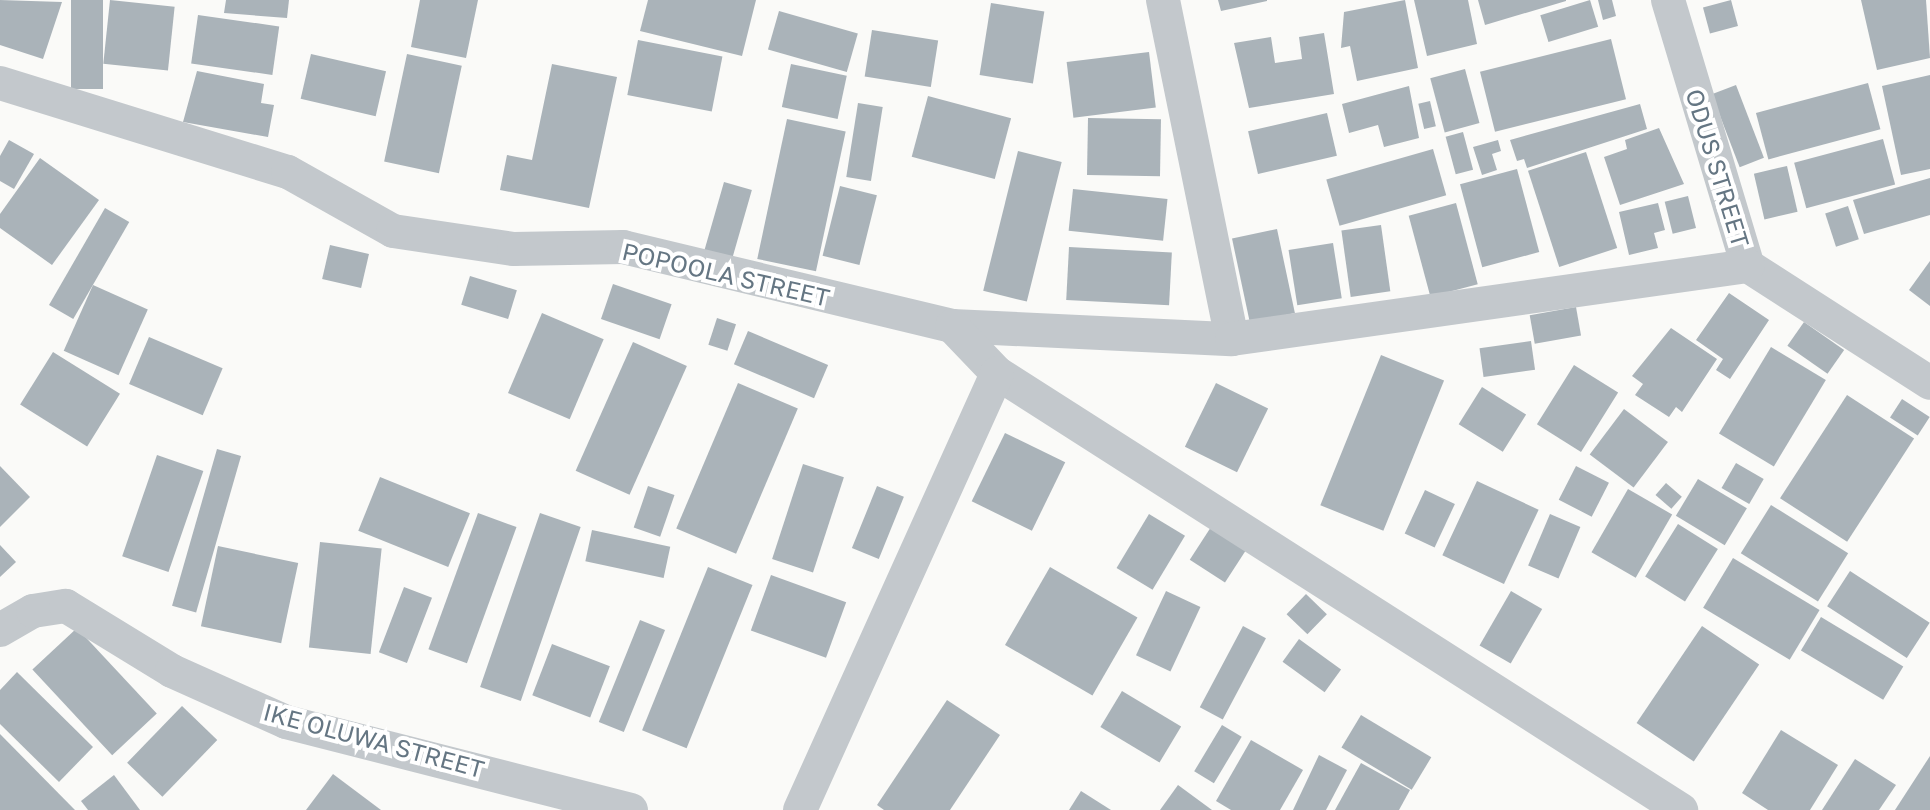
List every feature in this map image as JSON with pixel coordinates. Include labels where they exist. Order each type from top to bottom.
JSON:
[{"type":"street","points":[[1163,0],[1232,339]]},
{"type":"street","name":"ODUS STREET","points":[[1668,0],[1748,266],[1930,383]]},
{"type":"street","name":"POPOOLA STREET","points":[[0,83],[288,172],[393,231],[514,249],[623,247],[952,326],[1232,339],[1748,266]]},
{"type":"street","points":[[952,326],[997,373],[1681,810]]},
{"type":"street","points":[[800,810],[997,373]]},
{"type":"street","name":"IKE OLUWA STREET","points":[[0,630],[33,611],[66,606],[172,671],[286,722],[631,810]]},
{"type":"building","points":[[0,0],[62,2],[43,59],[0,45]]},
{"type":"building","points":[[71,0],[103,0],[103,89],[71,89]]},
{"type":"building","points":[[110,0],[175,7],[168,70],[103,64]]},
{"type":"building","points":[[226,0],[289,0],[287,18],[224,13]]},
{"type":"building","points":[[420,0],[478,0],[466,58],[411,47]]},
{"type":"building","points":[[648,0],[756,0],[742,56],[640,31]]},
{"type":"building","points":[[1218,0],[1267,0],[1267,1],[1221,11]]},
{"type":"building","points":[[1405,0],[1418,68],[1357,81],[1350,46],[1341,48],[1344,12]]},
{"type":"building","points":[[1414,0],[1468,0],[1477,44],[1427,56]]},
{"type":"building","points":[[1478,0],[1566,0],[1566,1],[1485,25]]},
{"type":"building","points":[[1590,0],[1598,27],[1548,42],[1540,15]]},
{"type":"building","points":[[1598,0],[1612,0],[1616,16],[1603,20]]},
{"type":"building","points":[[1731,0],[1738,26],[1710,34],[1703,8]]},
{"type":"building","points":[[1861,0],[1926,0],[1930,58],[1877,70]]},
{"type":"building","points":[[991,3],[1044,11],[1033,84],[980,75]]},
{"type":"building","points":[[779,11],[858,34],[847,72],[768,49]]},
{"type":"building","points":[[198,15],[279,26],[272,75],[191,64]]},
{"type":"building","points":[[872,30],[938,40],[931,87],[865,76]]},
{"type":"building","points":[[1324,33],[1334,94],[1249,108],[1234,43],[1271,37],[1275,63],[1302,59],[1299,37]]},
{"type":"building","points":[[1611,39],[1626,99],[1495,132],[1480,72]]},
{"type":"building","points":[[638,40],[722,56],[712,111],[627,95]]},
{"type":"building","points":[[1149,52],[1156,108],[1073,118],[1067,62]]},
{"type":"building","points":[[311,54],[386,71],[376,116],[301,99]]},
{"type":"building","points":[[407,54],[462,66],[439,173],[384,162]]},
{"type":"building","points":[[552,64],[617,77],[589,208],[500,190],[507,155],[532,160]]},
{"type":"building","points":[[791,64],[847,76],[838,119],[782,107]]},
{"type":"building","points":[[1465,69],[1479,123],[1445,132],[1430,78]]},
{"type":"building","points":[[197,71],[264,84],[261,103],[274,105],[268,137],[183,122]]},
{"type":"building","points":[[1930,75],[1930,169],[1901,175],[1882,86]]},
{"type":"building","points":[[1868,83],[1880,129],[1768,159],[1756,113]]},
{"type":"building","points":[[1736,85],[1764,158],[1740,167],[1712,94]]},
{"type":"building","points":[[1409,86],[1419,138],[1384,147],[1378,125],[1349,133],[1342,104]]},
{"type":"building","points":[[928,96],[1011,118],[995,179],[912,157]]},
{"type":"building","points":[[1430,101],[1436,126],[1424,129],[1418,104]]},
{"type":"building","points":[[858,103],[883,107],[871,181],[846,177]]},
{"type":"building","points":[[1640,104],[1647,129],[1527,168],[1524,159],[1517,161],[1510,140]]},
{"type":"building","points":[[1327,113],[1337,156],[1258,174],[1248,131]]},
{"type":"building","points":[[1088,118],[1161,119],[1160,176],[1087,175]]},
{"type":"building","points":[[787,119],[846,131],[816,271],[757,259]]},
{"type":"building","points":[[1659,128],[1684,184],[1620,205],[1604,157],[1627,149],[1625,140]]},
{"type":"building","points":[[1463,132],[1473,170],[1456,174],[1446,137]]},
{"type":"building","points":[[1883,139],[1895,184],[1806,208],[1794,163]]},
{"type":"building","points":[[9,140],[34,154],[14,189],[0,181],[0,156]]},
{"type":"building","points":[[1498,140],[1501,151],[1492,154],[1497,170],[1482,175],[1473,147]]},
{"type":"building","points":[[1433,149],[1446,195],[1340,226],[1326,180]]},
{"type":"building","points":[[1018,151],[1062,162],[1027,302],[983,291]]},
{"type":"building","points":[[1586,152],[1617,248],[1559,267],[1528,171]]},
{"type":"building","points":[[40,158],[99,200],[52,265],[0,228],[0,214]]},
{"type":"building","points":[[1787,166],[1798,212],[1764,219],[1754,174]]},
{"type":"building","points":[[1517,169],[1539,252],[1482,267],[1460,184]]},
{"type":"building","points":[[1930,178],[1930,215],[1864,234],[1853,200]]},
{"type":"building","points":[[724,182],[752,190],[732,258],[704,250]]},
{"type":"building","points":[[840,186],[877,195],[859,265],[823,256]]},
{"type":"building","points":[[1073,189],[1167,199],[1163,241],[1069,231]]},
{"type":"building","points":[[1688,196],[1696,228],[1673,234],[1665,202]]},
{"type":"building","points":[[1456,203],[1478,284],[1430,297],[1409,216]]},
{"type":"building","points":[[1658,203],[1665,230],[1654,233],[1658,248],[1629,255],[1619,212]]},
{"type":"building","points":[[1848,206],[1859,239],[1836,247],[1825,213]]},
{"type":"building","points":[[105,208],[129,222],[73,319],[49,305]]},
{"type":"building","points":[[1381,225],[1390,291],[1351,297],[1341,231]]},
{"type":"building","points":[[1277,229],[1295,313],[1250,323],[1232,239]]},
{"type":"building","points":[[1333,243],[1342,298],[1297,305],[1289,250]]},
{"type":"building","points":[[330,245],[369,254],[361,288],[322,279]]},
{"type":"building","points":[[1069,247],[1172,252],[1169,305],[1066,300]]},
{"type":"building","points":[[1930,261],[1930,306],[1909,290]]},
{"type":"building","points":[[470,276],[517,290],[508,319],[461,305]]},
{"type":"building","points":[[613,284],[672,304],[660,339],[601,319]]},
{"type":"building","points":[[93,285],[148,309],[119,375],[64,351]]},
{"type":"building","points":[[1729,293],[1769,320],[1730,379],[1716,370],[1723,359],[1696,340]]},
{"type":"building","points":[[1576,307],[1581,336],[1535,344],[1530,315]]},
{"type":"building","points":[[542,313],[604,339],[570,419],[508,393]]},
{"type":"building","points":[[717,318],[736,324],[727,351],[708,345]]},
{"type":"building","points":[[1804,322],[1844,350],[1828,374],[1787,346]]},
{"type":"building","points":[[1671,328],[1717,359],[1682,412],[1676,407],[1669,417],[1635,395],[1643,384],[1632,376]]},
{"type":"building","points":[[748,331],[828,365],[814,398],[734,364]]},
{"type":"building","points":[[149,337],[223,368],[203,415],[129,384]]},
{"type":"building","points":[[1531,341],[1535,370],[1484,377],[1480,348]]},
{"type":"building","points":[[633,342],[687,366],[630,495],[576,471]]},
{"type":"building","points":[[1771,347],[1826,380],[1774,467],[1719,434]]},
{"type":"building","points":[[53,352],[120,394],[87,446],[20,405]]},
{"type":"building","points":[[1381,355],[1444,380],[1383,531],[1320,505]]},
{"type":"building","points":[[1574,365],[1618,393],[1581,452],[1537,424]]},
{"type":"building","points":[[738,383],[798,408],[736,554],[676,528]]},
{"type":"building","points":[[1216,383],[1268,408],[1237,472],[1185,447]]},
{"type":"building","points":[[1482,387],[1526,415],[1503,452],[1459,424]]},
{"type":"building","points":[[1847,395],[1914,439],[1847,542],[1780,498]]},
{"type":"building","points":[[1902,399],[1930,417],[1918,435],[1890,417]]},
{"type":"building","points":[[1624,409],[1668,442],[1634,488],[1590,455]]},
{"type":"building","points":[[1005,433],[1065,462],[1032,531],[972,501]]},
{"type":"building","points":[[217,449],[241,456],[196,613],[172,606]]},
{"type":"building","points":[[157,455],[203,471],[168,572],[122,556]]},
{"type":"building","points":[[1736,463],[1764,479],[1749,504],[1722,488]]},
{"type":"building","points":[[803,464],[844,477],[813,572],[772,559]]},
{"type":"building","points":[[0,466],[30,497],[0,527]]},
{"type":"building","points":[[1576,466],[1609,483],[1592,517],[1559,500]]},
{"type":"building","points":[[380,477],[470,513],[448,567],[358,531]]},
{"type":"building","points":[[1698,479],[1747,508],[1725,545],[1676,516]]},
{"type":"building","points":[[1477,481],[1539,510],[1504,584],[1442,555]]},
{"type":"building","points":[[1666,483],[1682,497],[1671,509],[1656,495]]},
{"type":"building","points":[[648,486],[674,495],[660,537],[634,528]]},
{"type":"building","points":[[877,486],[904,497],[879,559],[852,548]]},
{"type":"building","points":[[1628,489],[1672,514],[1636,578],[1592,552]]},
{"type":"building","points":[[1425,490],[1455,504],[1435,547],[1405,534]]},
{"type":"building","points":[[1771,505],[1848,553],[1818,602],[1741,553]]},
{"type":"building","points":[[478,513],[517,527],[467,663],[428,649]]},
{"type":"building","points":[[540,513],[581,527],[521,701],[480,687]]},
{"type":"building","points":[[1149,514],[1185,536],[1153,590],[1117,568]]},
{"type":"building","points":[[1550,514],[1580,527],[1558,578],[1528,566]]},
{"type":"building","points":[[1678,524],[1718,549],[1685,601],[1645,577]]},
{"type":"building","points":[[1211,527],[1246,550],[1225,583],[1190,560]]},
{"type":"building","points":[[592,530],[670,547],[664,578],[585,561]]},
{"type":"building","points":[[320,542],[382,548],[371,654],[309,647]]},
{"type":"building","points":[[0,545],[16,562],[0,577]]},
{"type":"building","points":[[218,546],[298,563],[281,643],[201,626]]},
{"type":"building","points":[[1733,558],[1820,610],[1790,660],[1703,608]]},
{"type":"building","points":[[708,567],[753,585],[687,748],[642,730]]},
{"type":"building","points":[[1050,567],[1137,618],[1092,695],[1005,645]]},
{"type":"building","points":[[1850,571],[1930,623],[1907,658],[1827,606]]},
{"type":"building","points":[[771,575],[846,602],[826,658],[751,630]]},
{"type":"building","points":[[404,587],[432,598],[407,663],[379,652]]},
{"type":"building","points":[[1166,591],[1200,607],[1170,671],[1136,655]]},
{"type":"building","points":[[1511,591],[1542,609],[1511,664],[1480,646]]},
{"type":"building","points":[[1306,594],[1327,614],[1307,634],[1287,614]]},
{"type":"building","points":[[1821,617],[1903,666],[1883,700],[1801,650]]},
{"type":"building","points":[[640,620],[665,630],[624,732],[599,722]]},
{"type":"building","points":[[1243,626],[1266,638],[1223,719],[1200,707]]},
{"type":"building","points":[[1702,626],[1759,665],[1694,762],[1637,723]]},
{"type":"building","points":[[77,628],[157,714],[112,755],[32,670]]},
{"type":"building","points":[[1299,639],[1341,670],[1325,692],[1283,662]]},
{"type":"building","points":[[552,644],[610,666],[590,718],[532,695]]},
{"type":"building","points":[[17,672],[93,747],[59,782],[0,724],[0,690]]},
{"type":"building","points":[[1122,691],[1181,727],[1160,763],[1100,727]]},
{"type":"building","points":[[947,700],[1000,735],[950,810],[884,810],[877,805]]},
{"type":"building","points":[[182,706],[217,740],[162,797],[127,763]]},
{"type":"building","points":[[1361,715],[1431,757],[1412,790],[1341,748]]},
{"type":"building","points":[[1222,725],[1242,737],[1214,783],[1194,771]]},
{"type":"building","points":[[1781,730],[1838,765],[1810,810],[1768,810],[1742,793]]},
{"type":"building","points":[[0,734],[75,810],[0,810]]},
{"type":"building","points":[[1251,740],[1303,770],[1280,810],[1231,810],[1216,801]]},
{"type":"building","points":[[1319,755],[1347,770],[1326,810],[1293,810]]},
{"type":"building","points":[[1930,756],[1930,810],[1895,810]]},
{"type":"building","points":[[1855,759],[1896,785],[1879,810],[1822,810]]},
{"type":"building","points":[[1361,763],[1410,790],[1399,810],[1335,810]]},
{"type":"building","points":[[333,774],[381,810],[306,810]]},
{"type":"building","points":[[114,775],[140,810],[88,810],[81,801]]},
{"type":"building","points":[[1178,785],[1212,810],[1160,810]]},
{"type":"building","points":[[1081,791],[1111,810],[1069,810]]}]
